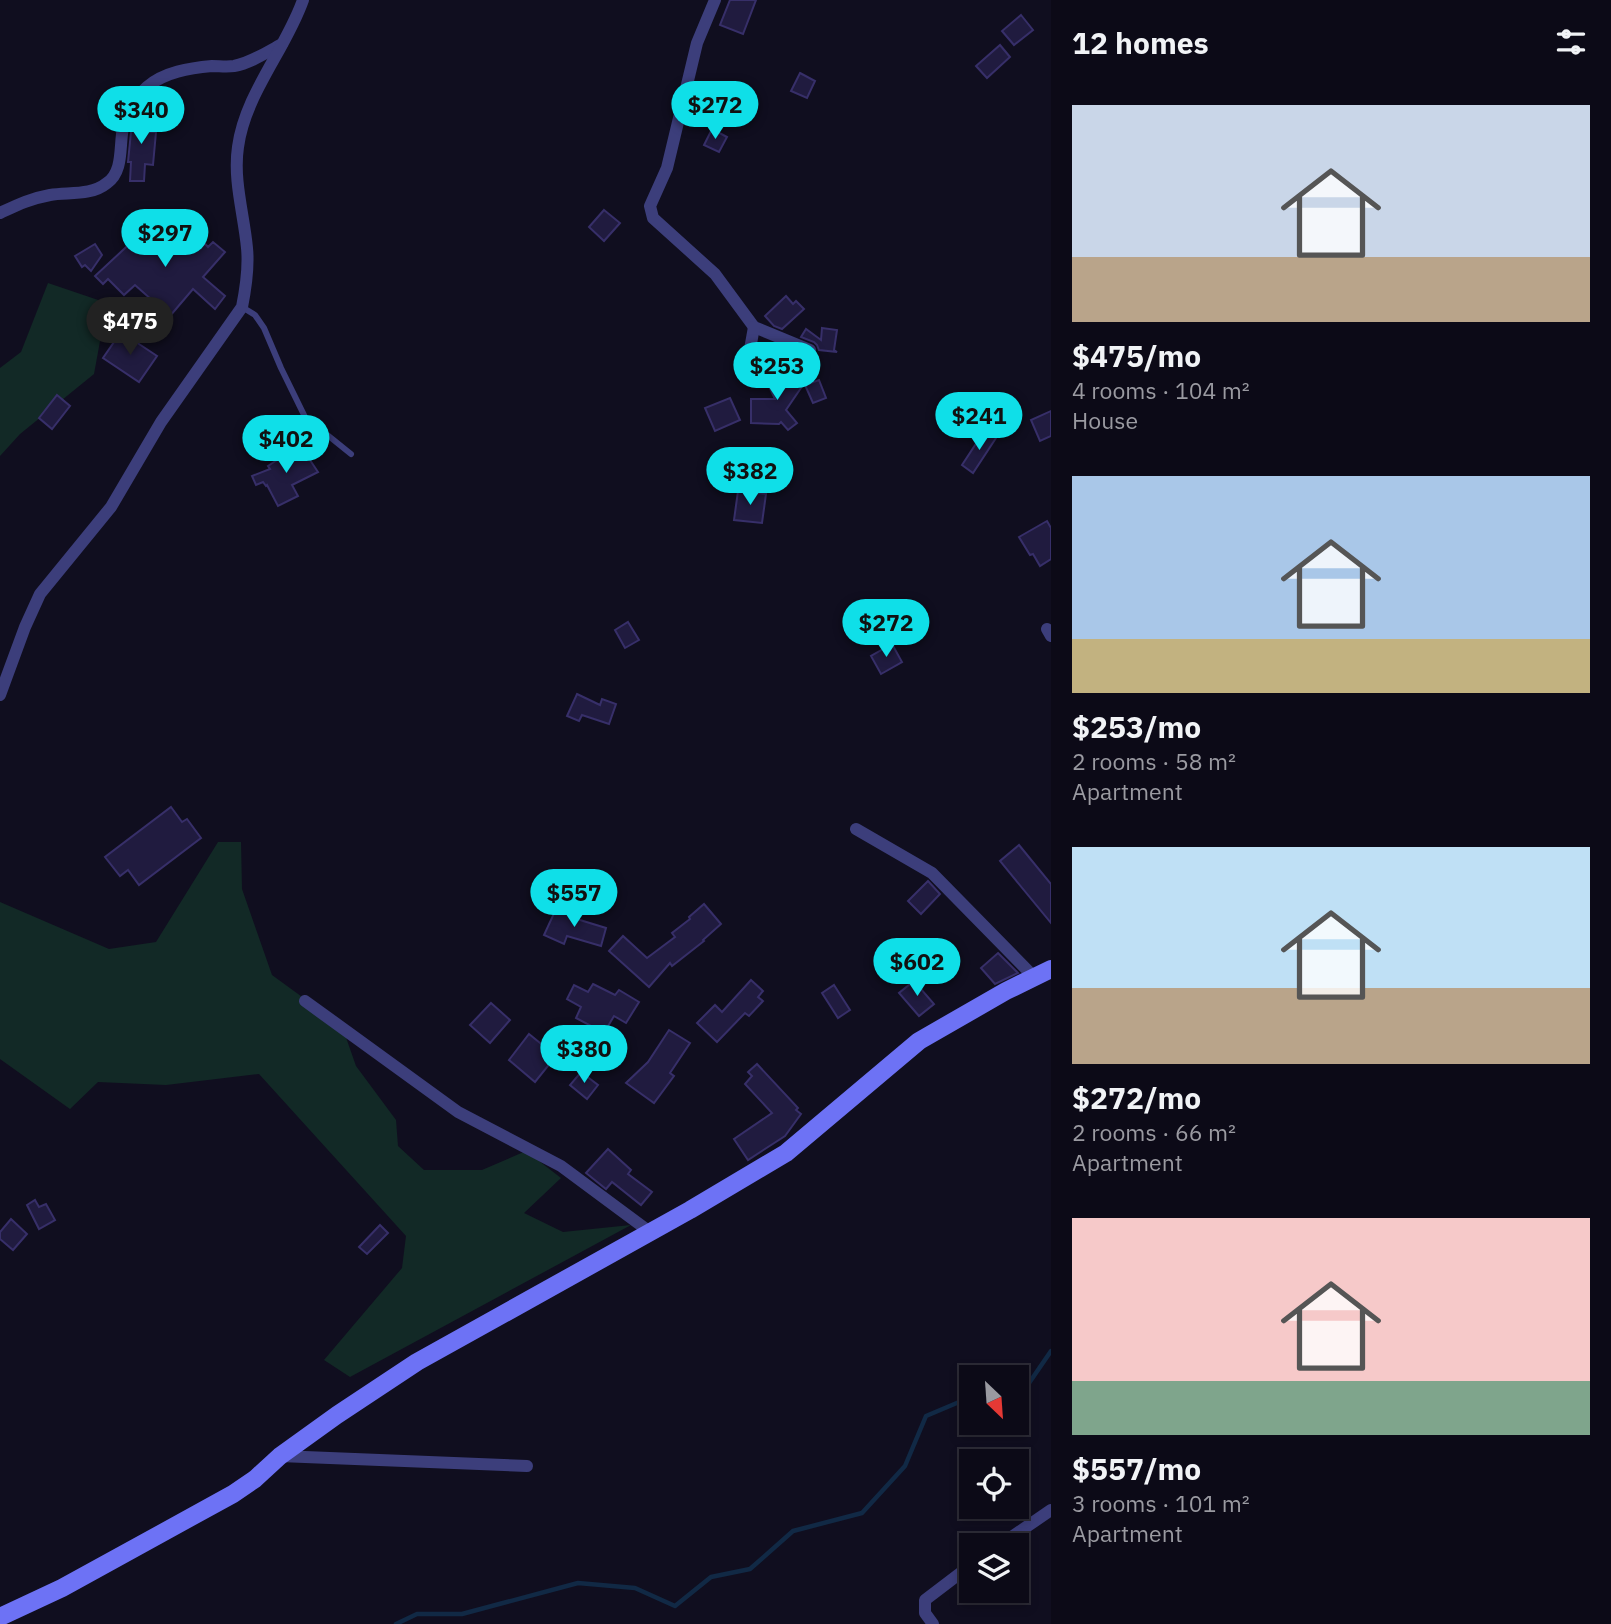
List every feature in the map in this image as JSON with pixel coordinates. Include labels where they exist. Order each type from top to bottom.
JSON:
[{"type":"street","points":[[0,695],[40,594],[111,507],[161,422],[242,307],[246,289],[247,250],[238,176],[237,150],[240,131],[262,78],[296,20],[303,0]]},
{"type":"street","points":[[715,0],[697,43],[667,168],[650,206],[653,218],[715,274],[754,327],[810,350]]},
{"type":"street","points":[[0,213],[24,201],[89,192],[106,185],[115,176],[119,163],[123,127],[135,101],[148,86],[167,75],[189,69],[247,62],[282,43]]},
{"type":"street","points":[[745,377],[754,327]]},
{"type":"street","points":[[856,829],[932,873],[1034,977]]},
{"type":"street","points":[[0,1617],[62,1588],[233,1494],[337,1415],[418,1362],[786,1153],[919,1041],[1006,991],[1051,969]]},
{"type":"street","points":[[305,1001],[458,1112],[561,1166],[650,1232]]},
{"type":"street","points":[[280,1456],[527,1466]]},
{"type":"street","points":[[1017,1533],[1051,1510]]},
{"type":"street","points":[[933,1624],[925,1613],[925,1600],[959,1574]]},
{"type":"lane","points":[[242,307],[255,315],[264,328],[305,417],[351,454]]},
{"type":"green space","points":[[48,283],[107,303],[94,374],[20,434],[0,456],[0,368],[21,352]]},
{"type":"green space","points":[[218,842],[241,842],[242,889],[272,975],[342,1026],[356,1066],[396,1120],[398,1146],[424,1170],[482,1170],[526,1151],[561,1178],[524,1213],[563,1232],[631,1225],[350,1377],[324,1360],[402,1268],[406,1236],[259,1074],[166,1085],[98,1082],[70,1109],[0,1059],[0,902],[109,949],[156,942]]},
{"type":"building","points":[[730,0],[756,0],[743,34],[720,25]]},
{"type":"building","points":[[1021,15],[1033,30],[1014,45],[1002,31]]},
{"type":"building","points":[[1000,45],[1010,57],[987,78],[976,66]]},
{"type":"building","points":[[800,73],[815,81],[807,98],[791,91]]},
{"type":"building","points":[[139,111],[151,112],[149,132],[156,132],[153,165],[145,164],[144,181],[130,181],[131,162],[128,162],[131,132]]},
{"type":"building","points":[[712,129],[727,137],[719,152],[704,145]]},
{"type":"building","points":[[604,210],[620,223],[604,241],[589,227]]},
{"type":"building","points":[[151,224],[164,237],[172,230],[187,245],[197,235],[208,247],[213,242],[225,252],[203,277],[225,296],[215,309],[193,289],[170,316],[135,285],[124,295],[108,279],[103,284],[95,276]]},
{"type":"building","points":[[95,244],[102,255],[91,271],[85,265],[82,267],[75,256]]},
{"type":"building","points":[[786,296],[793,304],[796,301],[804,309],[782,329],[774,326],[765,316]]},
{"type":"building","points":[[822,328],[837,330],[834,350],[837,352],[819,350],[814,342],[801,337],[806,329],[821,340]]},
{"type":"building","points":[[121,332],[157,356],[139,382],[103,358]]},
{"type":"building","points":[[794,353],[804,357],[806,361],[780,374],[774,362]]},
{"type":"building","points":[[786,372],[803,385],[786,410],[797,423],[788,430],[781,422],[751,423],[751,399],[775,399],[766,380]]},
{"type":"building","points":[[819,380],[826,398],[813,403],[805,385]]},
{"type":"building","points":[[57,395],[70,406],[52,429],[39,418]]},
{"type":"building","points":[[730,398],[740,420],[715,431],[705,408]]},
{"type":"building","points":[[1051,411],[1051,436],[1040,441],[1031,420]]},
{"type":"building","points":[[985,430],[996,438],[973,473],[962,465]]},
{"type":"building","points":[[300,445],[318,472],[292,485],[298,496],[278,506],[267,485],[263,482],[256,485],[252,476],[270,469],[268,466]]},
{"type":"building","points":[[771,454],[770,471],[738,469]]},
{"type":"building","points":[[738,491],[766,494],[762,523],[734,520]]},
{"type":"building","points":[[1047,521],[1051,528],[1051,559],[1040,566],[1019,537]]},
{"type":"building","points":[[628,622],[639,640],[625,648],[615,630]]},
{"type":"building","points":[[892,644],[902,662],[881,674],[871,656]]},
{"type":"building","points":[[577,694],[600,705],[602,699],[616,704],[609,724],[582,715],[579,721],[567,716]]},
{"type":"building","points":[[171,807],[182,822],[187,819],[201,838],[139,885],[128,870],[120,876],[105,857]]},
{"type":"building","points":[[1019,845],[1051,884],[1051,923],[1000,861]]},
{"type":"building","points":[[928,881],[940,894],[921,914],[908,901]]},
{"type":"building","points":[[704,904],[721,924],[672,966],[670,963],[649,987],[609,951],[623,936],[647,958],[675,937],[672,933]]},
{"type":"building","points":[[556,909],[606,928],[601,946],[567,936],[564,944],[544,935]]},
{"type":"building","points":[[998,953],[1018,973],[995,984],[981,968]]},
{"type":"building","points":[[751,980],[763,991],[758,997],[763,1001],[749,1016],[745,1013],[717,1042],[697,1023],[715,1005],[722,1012]]},
{"type":"building","points":[[914,981],[934,1004],[919,1016],[899,993]]},
{"type":"building","points":[[593,984],[615,995],[619,990],[639,1002],[626,1023],[614,1016],[598,1043],[604,1048],[598,1056],[584,1046],[597,1029],[576,1018],[581,1007],[567,999],[574,985],[588,992]]},
{"type":"building","points":[[834,985],[850,1010],[838,1018],[822,993]]},
{"type":"building","points":[[491,1003],[510,1020],[490,1043],[470,1025]]},
{"type":"building","points":[[669,1030],[690,1043],[670,1073],[674,1076],[654,1103],[626,1083],[648,1062]]},
{"type":"building","points":[[529,1034],[556,1056],[535,1082],[509,1060]]},
{"type":"building","points":[[757,1064],[801,1114],[785,1136],[748,1160],[734,1139],[772,1113],[745,1084],[752,1076],[748,1072]]},
{"type":"building","points":[[581,1072],[598,1085],[587,1099],[570,1085]]},
{"type":"building","points":[[608,1149],[631,1170],[628,1174],[652,1192],[641,1205],[612,1182],[606,1189],[586,1173]]},
{"type":"building","points":[[35,1200],[39,1207],[46,1204],[55,1220],[39,1229],[27,1205]]},
{"type":"building","points":[[11,1219],[27,1234],[13,1250],[0,1239],[0,1232]]},
{"type":"building","points":[[380,1225],[388,1233],[367,1254],[359,1247]]},
{"type":"waterway","points":[[1029,1383],[1051,1351]]},
{"type":"waterway","points":[[396,1624],[417,1614],[462,1614],[578,1583],[635,1588],[675,1606],[711,1577],[750,1569],[793,1531],[862,1513],[905,1466],[926,1416],[959,1402]]}]
